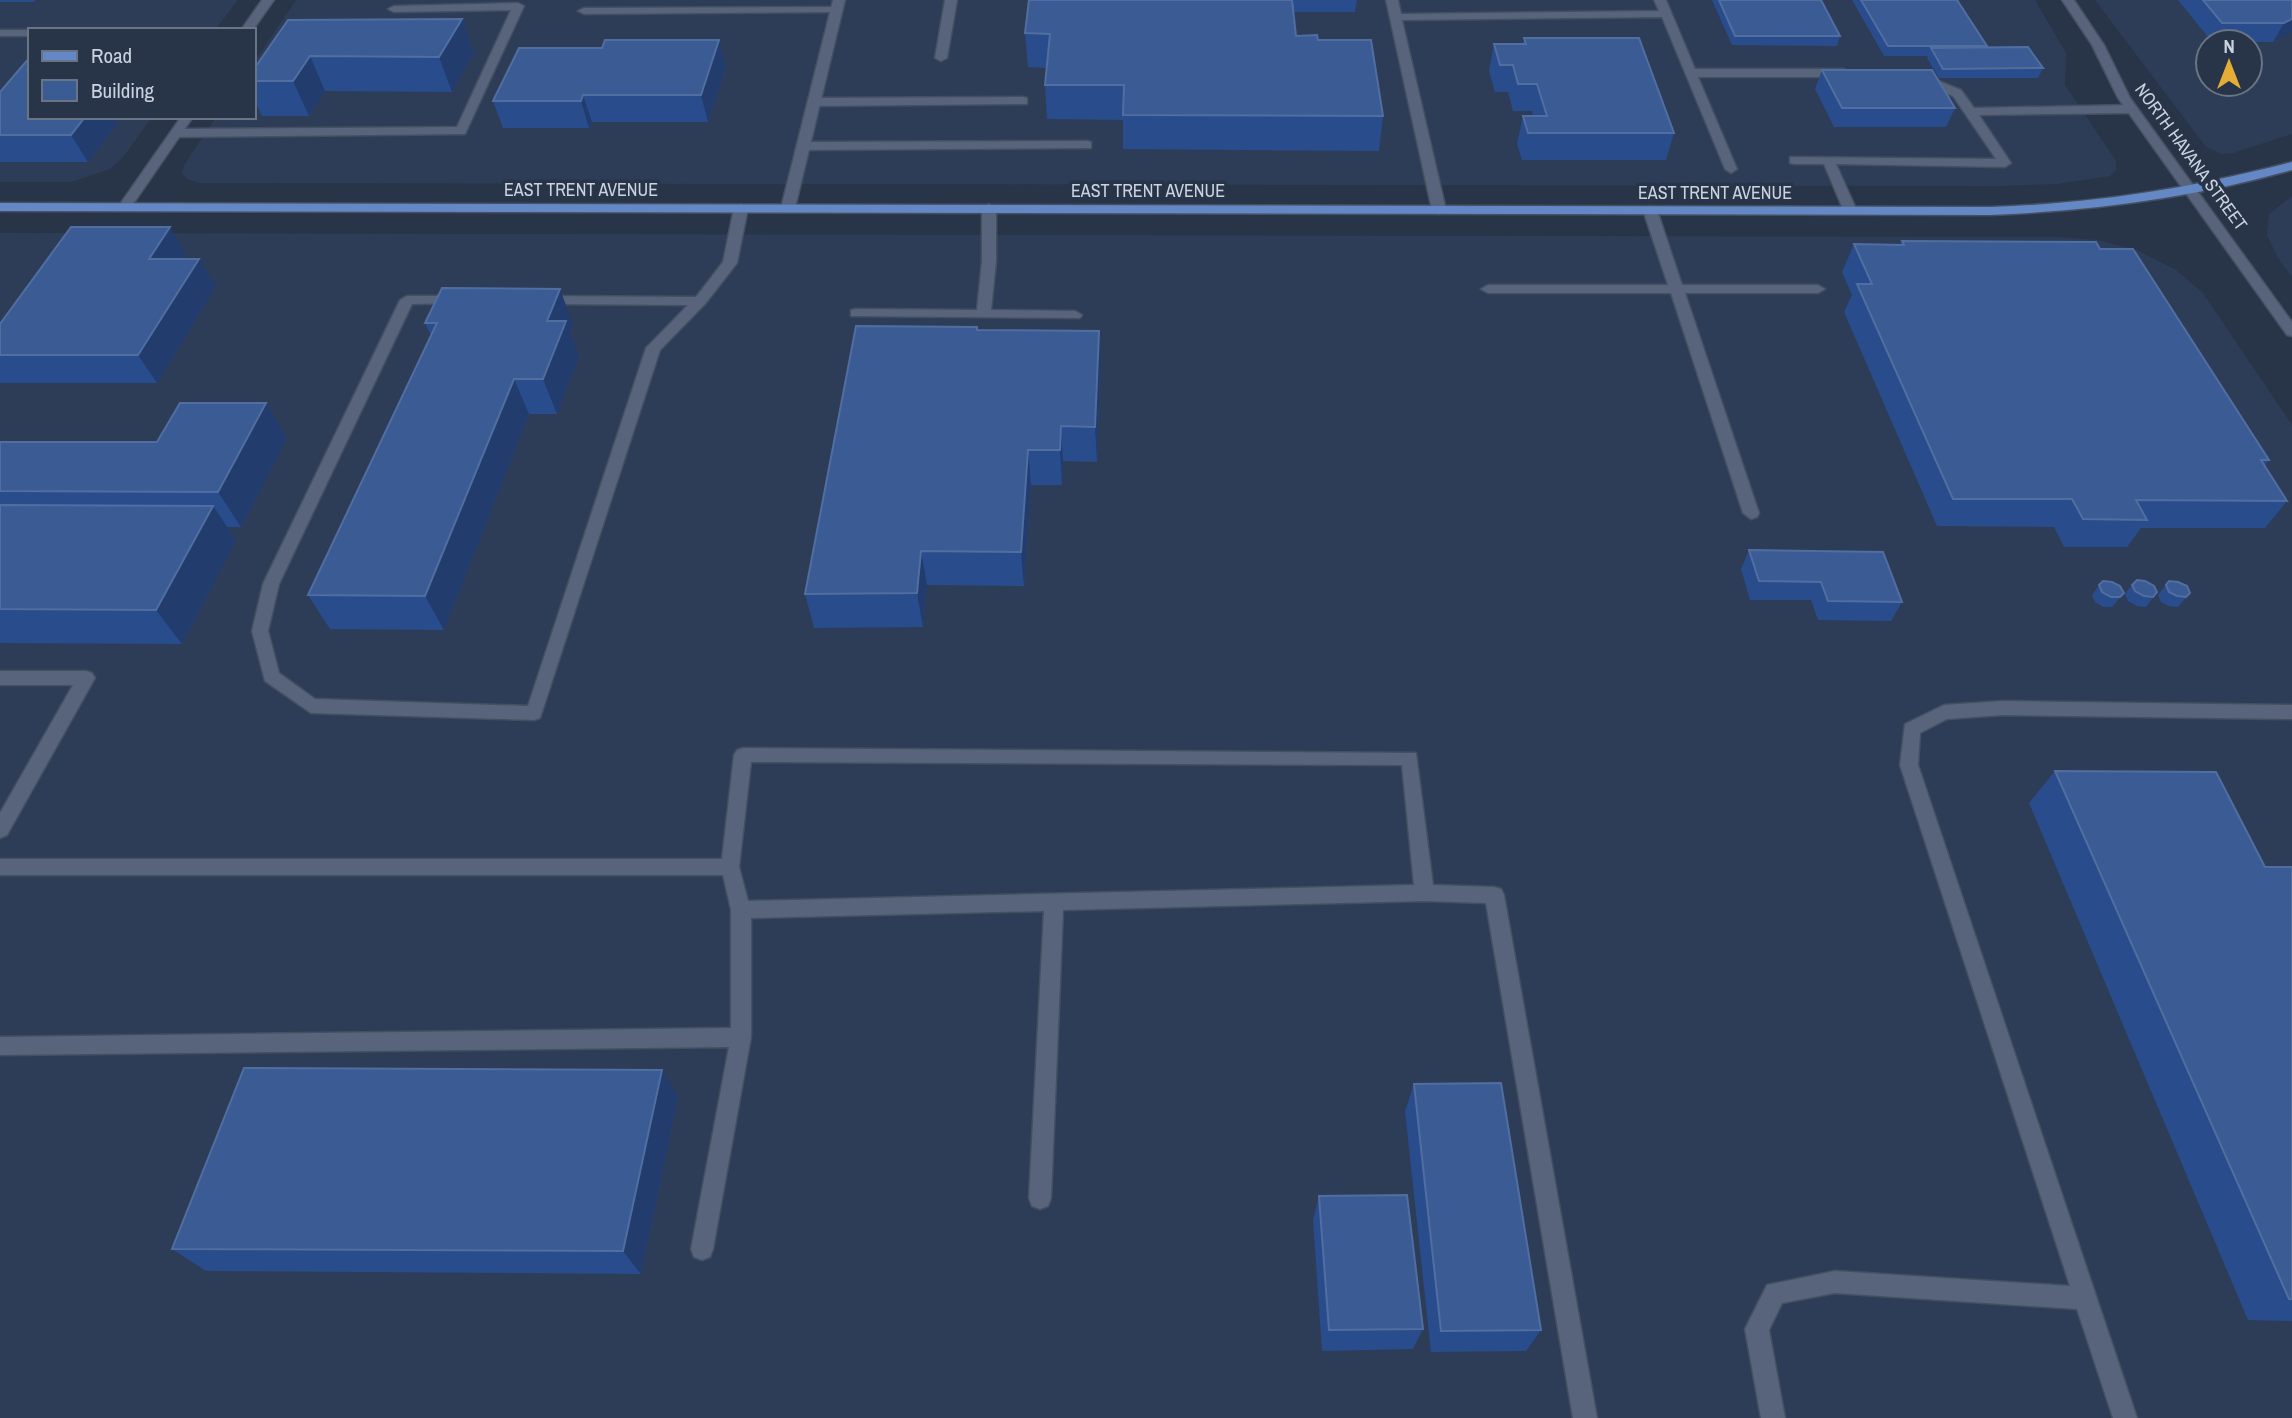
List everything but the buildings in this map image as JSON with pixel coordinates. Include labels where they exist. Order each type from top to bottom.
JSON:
[{"type":"main road","name":"EAST TRENT AVENUE","points":[[0,207],[1850,211],[2046,209],[2097,206],[2191,191],[2292,166]]},
{"type":"street","points":[[248,28],[268,0]]},
{"type":"street","points":[[942,58],[951,0]]},
{"type":"street","points":[[1392,0],[1439,210]]},
{"type":"street","points":[[1660,0],[1731,169]]},
{"type":"street","name":"NORTH HAVANA STREET","points":[[2068,0],[2098,45],[2119,90],[2292,331]]},
{"type":"street","points":[[584,11],[838,5],[788,208]]},
{"type":"street","points":[[176,133],[461,131],[518,6],[394,9]]},
{"type":"street","points":[[1395,17],[1666,14]]},
{"type":"street","points":[[0,33],[28,33]]},
{"type":"street","points":[[1690,73],[1855,73]]},
{"type":"street","points":[[1794,160],[2005,163],[1957,93],[1909,73]]},
{"type":"street","points":[[814,102],[1023,101]]},
{"type":"street","points":[[1970,112],[2132,109]]},
{"type":"street","points":[[124,207],[186,119]]},
{"type":"street","points":[[803,146],[1087,145]]},
{"type":"street","points":[[1828,160],[1850,211]]},
{"type":"street","points":[[477,300],[407,300],[271,584],[260,631],[271,676],[311,706],[534,713],[653,348],[700,301],[730,263],[741,208]]},
{"type":"street","points":[[984,314],[989,261],[989,208]]},
{"type":"street","points":[[1650,210],[1751,513]]},
{"type":"street","points":[[1488,289],[1818,289]]},
{"type":"street","points":[[519,300],[700,301]]},
{"type":"street","points":[[856,313],[1075,315]]},
{"type":"street","points":[[0,678],[86,678],[0,830]]},
{"type":"street","points":[[2125,1418],[1909,765],[1911,729],[1944,712],[2003,708],[2292,712]]},
{"type":"street","points":[[702,1249],[741,1037],[741,910],[730,867],[743,755],[1410,758],[1424,893]]},
{"type":"street","points":[[0,867],[730,867]]},
{"type":"street","points":[[741,910],[1424,893],[1494,895],[1585,1418]]},
{"type":"street","points":[[1040,1198],[1054,902]]},
{"type":"street","points":[[0,1046],[741,1037]]},
{"type":"street","points":[[1773,1418],[1757,1329],[1775,1293],[1835,1282],[2085,1298]]},
{"type":"shaded area","points":[[0,0],[238,0],[217,28],[28,28],[28,119],[151,119],[124,156],[110,169],[71,182],[0,182]]},
{"type":"shaded area","points":[[296,0],[2035,0],[2066,53],[2065,85],[2116,161],[2116,170],[2110,176],[2057,184],[1998,186],[200,183],[187,179],[182,173],[184,165],[215,119],[256,119],[256,59]]},
{"type":"shaded area","points":[[2095,0],[2292,0],[2292,134],[2222,154],[2206,147]]},
{"type":"shaded area","points":[[2292,196],[2292,277],[2278,258],[2267,235],[2269,214]]},
{"type":"shaded area","points":[[0,233],[2059,237],[2098,240],[2139,251],[2176,270],[2203,293],[2292,425],[2292,1418],[0,1418]]}]
